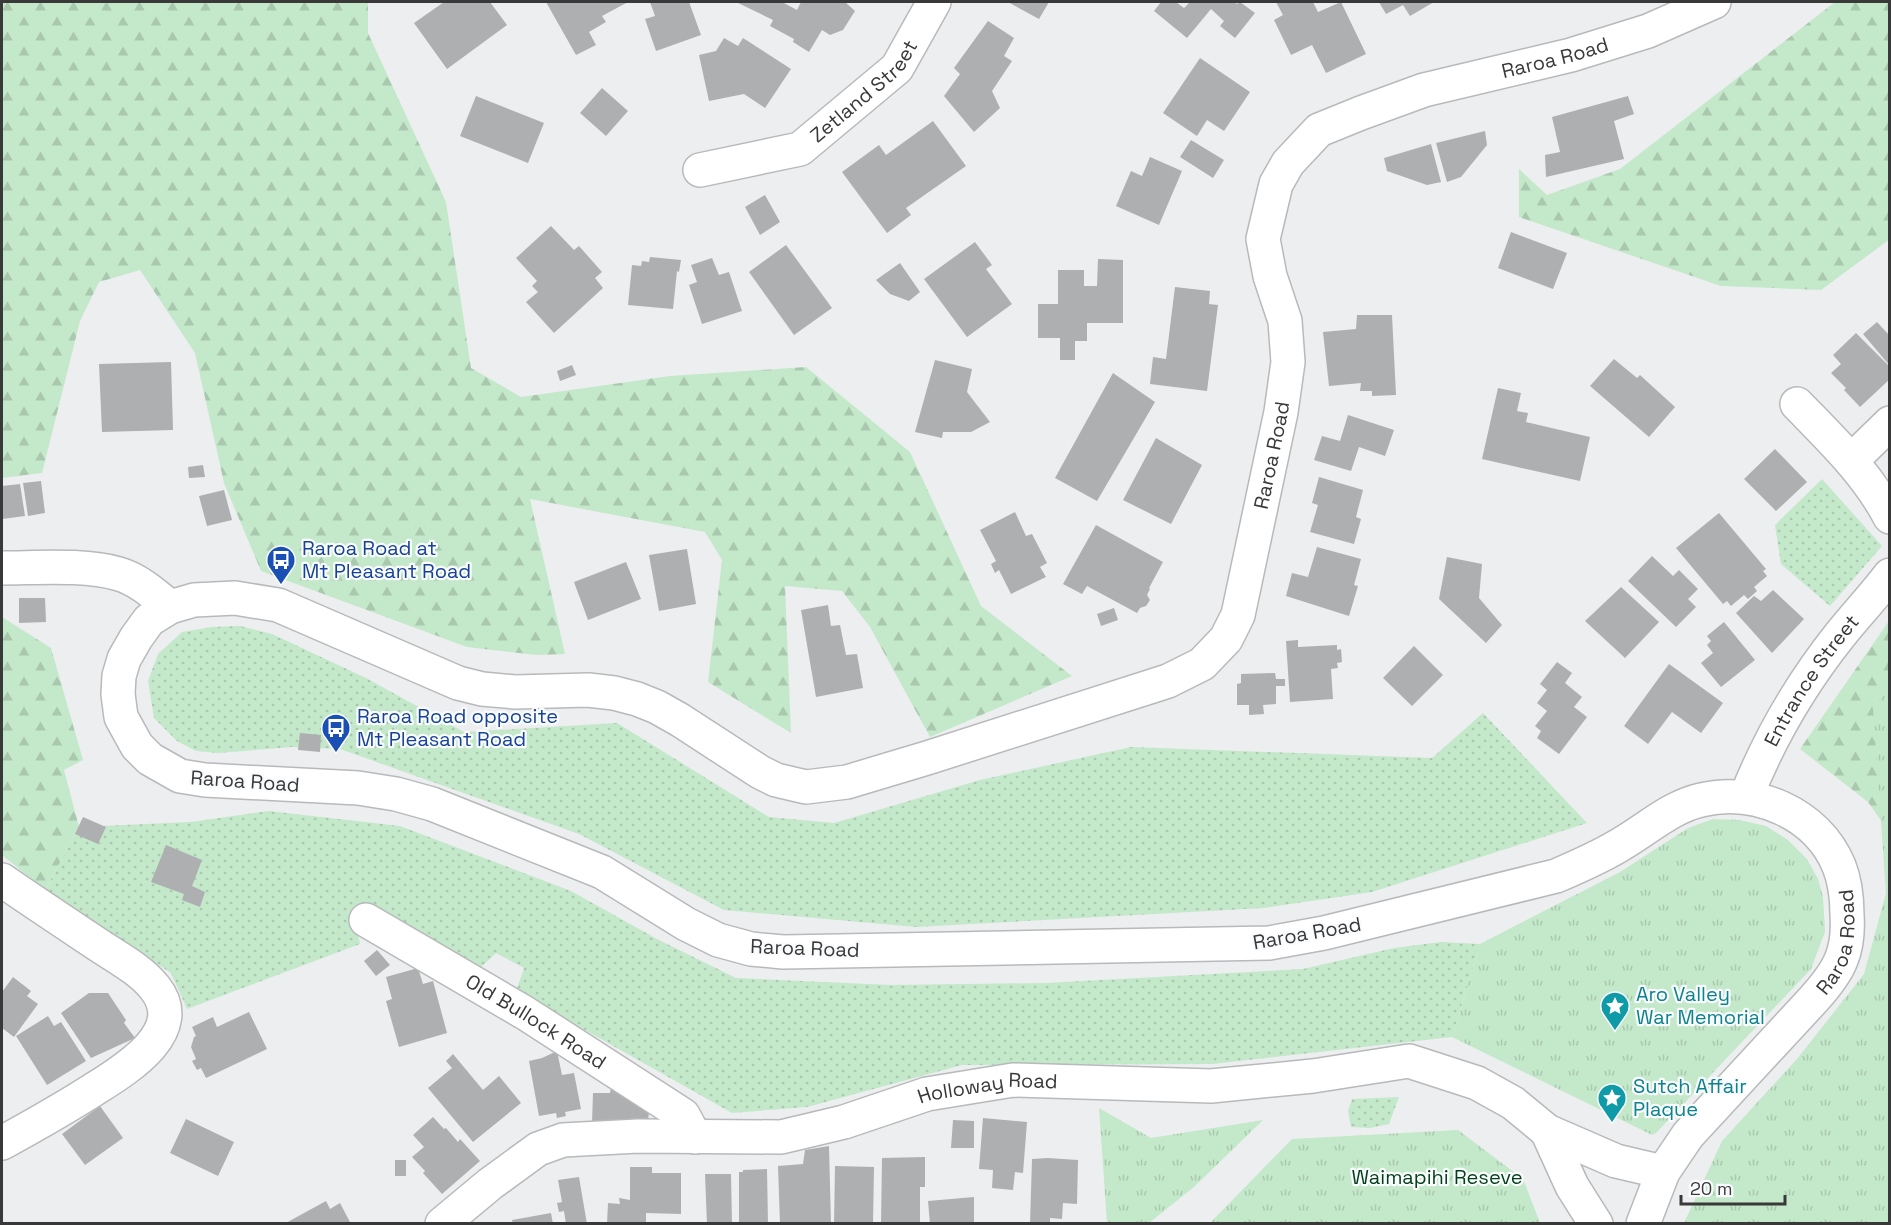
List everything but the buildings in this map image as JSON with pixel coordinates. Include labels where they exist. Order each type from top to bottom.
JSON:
[{"type":"main road","name":"Zetland Street","points":[[700,170],[800,148],[897,68],[934,2]]},
{"type":"main road","name":"Raroa Road","points":[[1643,1224],[1663,1172],[1688,1135],[1827,984],[1841,960],[1848,933],[1845,886],[1838,865],[1827,846],[1809,827],[1793,813],[1769,802],[1746,797],[1702,800],[1676,810],[1590,862],[1556,876],[1346,928],[1269,943],[920,950],[783,951],[751,949],[718,940],[686,924],[602,872],[432,804],[396,794],[358,788],[205,780],[180,776],[150,759],[138,746],[121,717],[118,694],[119,676],[124,659],[149,620],[170,607],[194,600],[235,598],[278,605],[425,670],[466,685],[515,692],[588,690],[637,699],[657,707],[768,776],[787,784],[806,787],[847,782],[1137,693],[1168,681],[1202,664],[1226,639],[1238,615],[1276,434],[1288,362],[1285,321],[1270,276],[1263,239],[1276,184],[1288,164],[1320,130],[1361,113],[1424,90],[1571,55],[1648,31],[1714,2]]},
{"type":"main road","points":[[1797,404],[1851,461],[1878,494],[1890,517]]},
{"type":"main road","points":[[1851,461],[1890,423]]},
{"type":"main road","points":[[2,568],[95,570],[120,574],[143,585],[170,607]]},
{"type":"main road","name":"Entrance Street","points":[[1746,797],[1762,756],[1788,710],[1840,636],[1890,575]]},
{"type":"main road","points":[[2,880],[130,966],[155,988],[164,1007],[160,1032],[135,1063],[51,1117],[2,1143]]},
{"type":"main road","name":"Old Bullock Road","points":[[366,920],[525,1013],[683,1115],[695,1137]]},
{"type":"main road","name":"Holloway Road","points":[[442,1224],[490,1184],[538,1149],[563,1140],[638,1136],[781,1137],[844,1122],[927,1094],[1013,1080],[1211,1086],[1313,1076],[1409,1060],[1477,1083],[1513,1103],[1547,1131],[1616,1161],[1663,1172]]},
{"type":"main road","name":"Holloway Road","points":[[1547,1131],[1572,1186],[1596,1224]]},
{"type":"green space","points":[[2,2],[368,2],[368,33],[446,202],[471,368],[521,397],[670,376],[806,367],[910,452],[981,606],[1072,676],[930,737],[870,627],[842,591],[785,586],[791,733],[708,682],[722,560],[705,532],[530,499],[565,654],[536,655],[467,647],[261,571],[224,483],[195,353],[140,270],[99,282],[80,321],[42,473],[2,478]]},
{"type":"green space","points":[[1835,2],[1889,2],[1890,239],[1821,290],[1721,286],[1519,217],[1519,169],[1547,195],[1620,169]]},
{"type":"green space","points":[[1822,479],[1882,546],[1830,606],[1781,564],[1775,525]]},
{"type":"green space","points":[[2,617],[51,648],[83,760],[64,770],[79,827],[45,890],[2,855]]},
{"type":"green space","points":[[1889,621],[1889,832],[1868,802],[1800,749]]},
{"type":"green space","points":[[240,626],[272,634],[366,678],[464,732],[617,723],[769,817],[834,823],[980,780],[1131,747],[1432,758],[1483,713],[1587,823],[1372,892],[1264,908],[916,927],[724,910],[579,834],[340,749],[292,747],[218,753],[196,751],[177,741],[154,718],[148,681],[158,654],[182,632],[212,627]]},
{"type":"green space","points":[[1889,689],[1889,1223],[1684,1223],[1722,1141],[1797,1059],[1864,974],[1886,893],[1873,708]]},
{"type":"green space","points":[[269,811],[400,826],[571,891],[657,939],[736,978],[891,985],[1046,983],[1303,969],[1394,948],[1441,942],[1480,944],[1452,1037],[1213,1064],[962,1065],[807,1107],[732,1113],[516,991],[524,968],[496,953],[478,970],[355,920],[360,944],[187,1009],[171,973],[45,890],[79,827],[191,822]]},
{"type":"green space","points":[[1713,819],[1739,820],[1766,826],[1788,840],[1807,859],[1818,879],[1823,897],[1825,932],[1811,969],[1656,1133],[1652,1135],[1452,1037],[1480,944],[1620,872],[1688,828]]},
{"type":"green space","points":[[1399,1097],[1389,1124],[1370,1128],[1351,1127],[1348,1111],[1352,1099]]},
{"type":"green space","points":[[1099,1108],[1151,1138],[1263,1120],[1194,1187],[1149,1223],[1107,1223]]},
{"type":"green space","name":"Waimapihi Reseve","points":[[1458,1130],[1523,1179],[1540,1223],[1210,1223],[1292,1139]]},
{"type":"place","name":"Raroa Road at Mt Pleasant Road","points":[[281,586]]},
{"type":"place","name":"Raroa Road opposite Mt Pleasant Road","points":[[336,754]]},
{"type":"place","name":"Aro Valley War Memorial","points":[[1615,1032]]},
{"type":"place","name":"Sutch Affair Plaque","points":[[1612,1124]]}]
